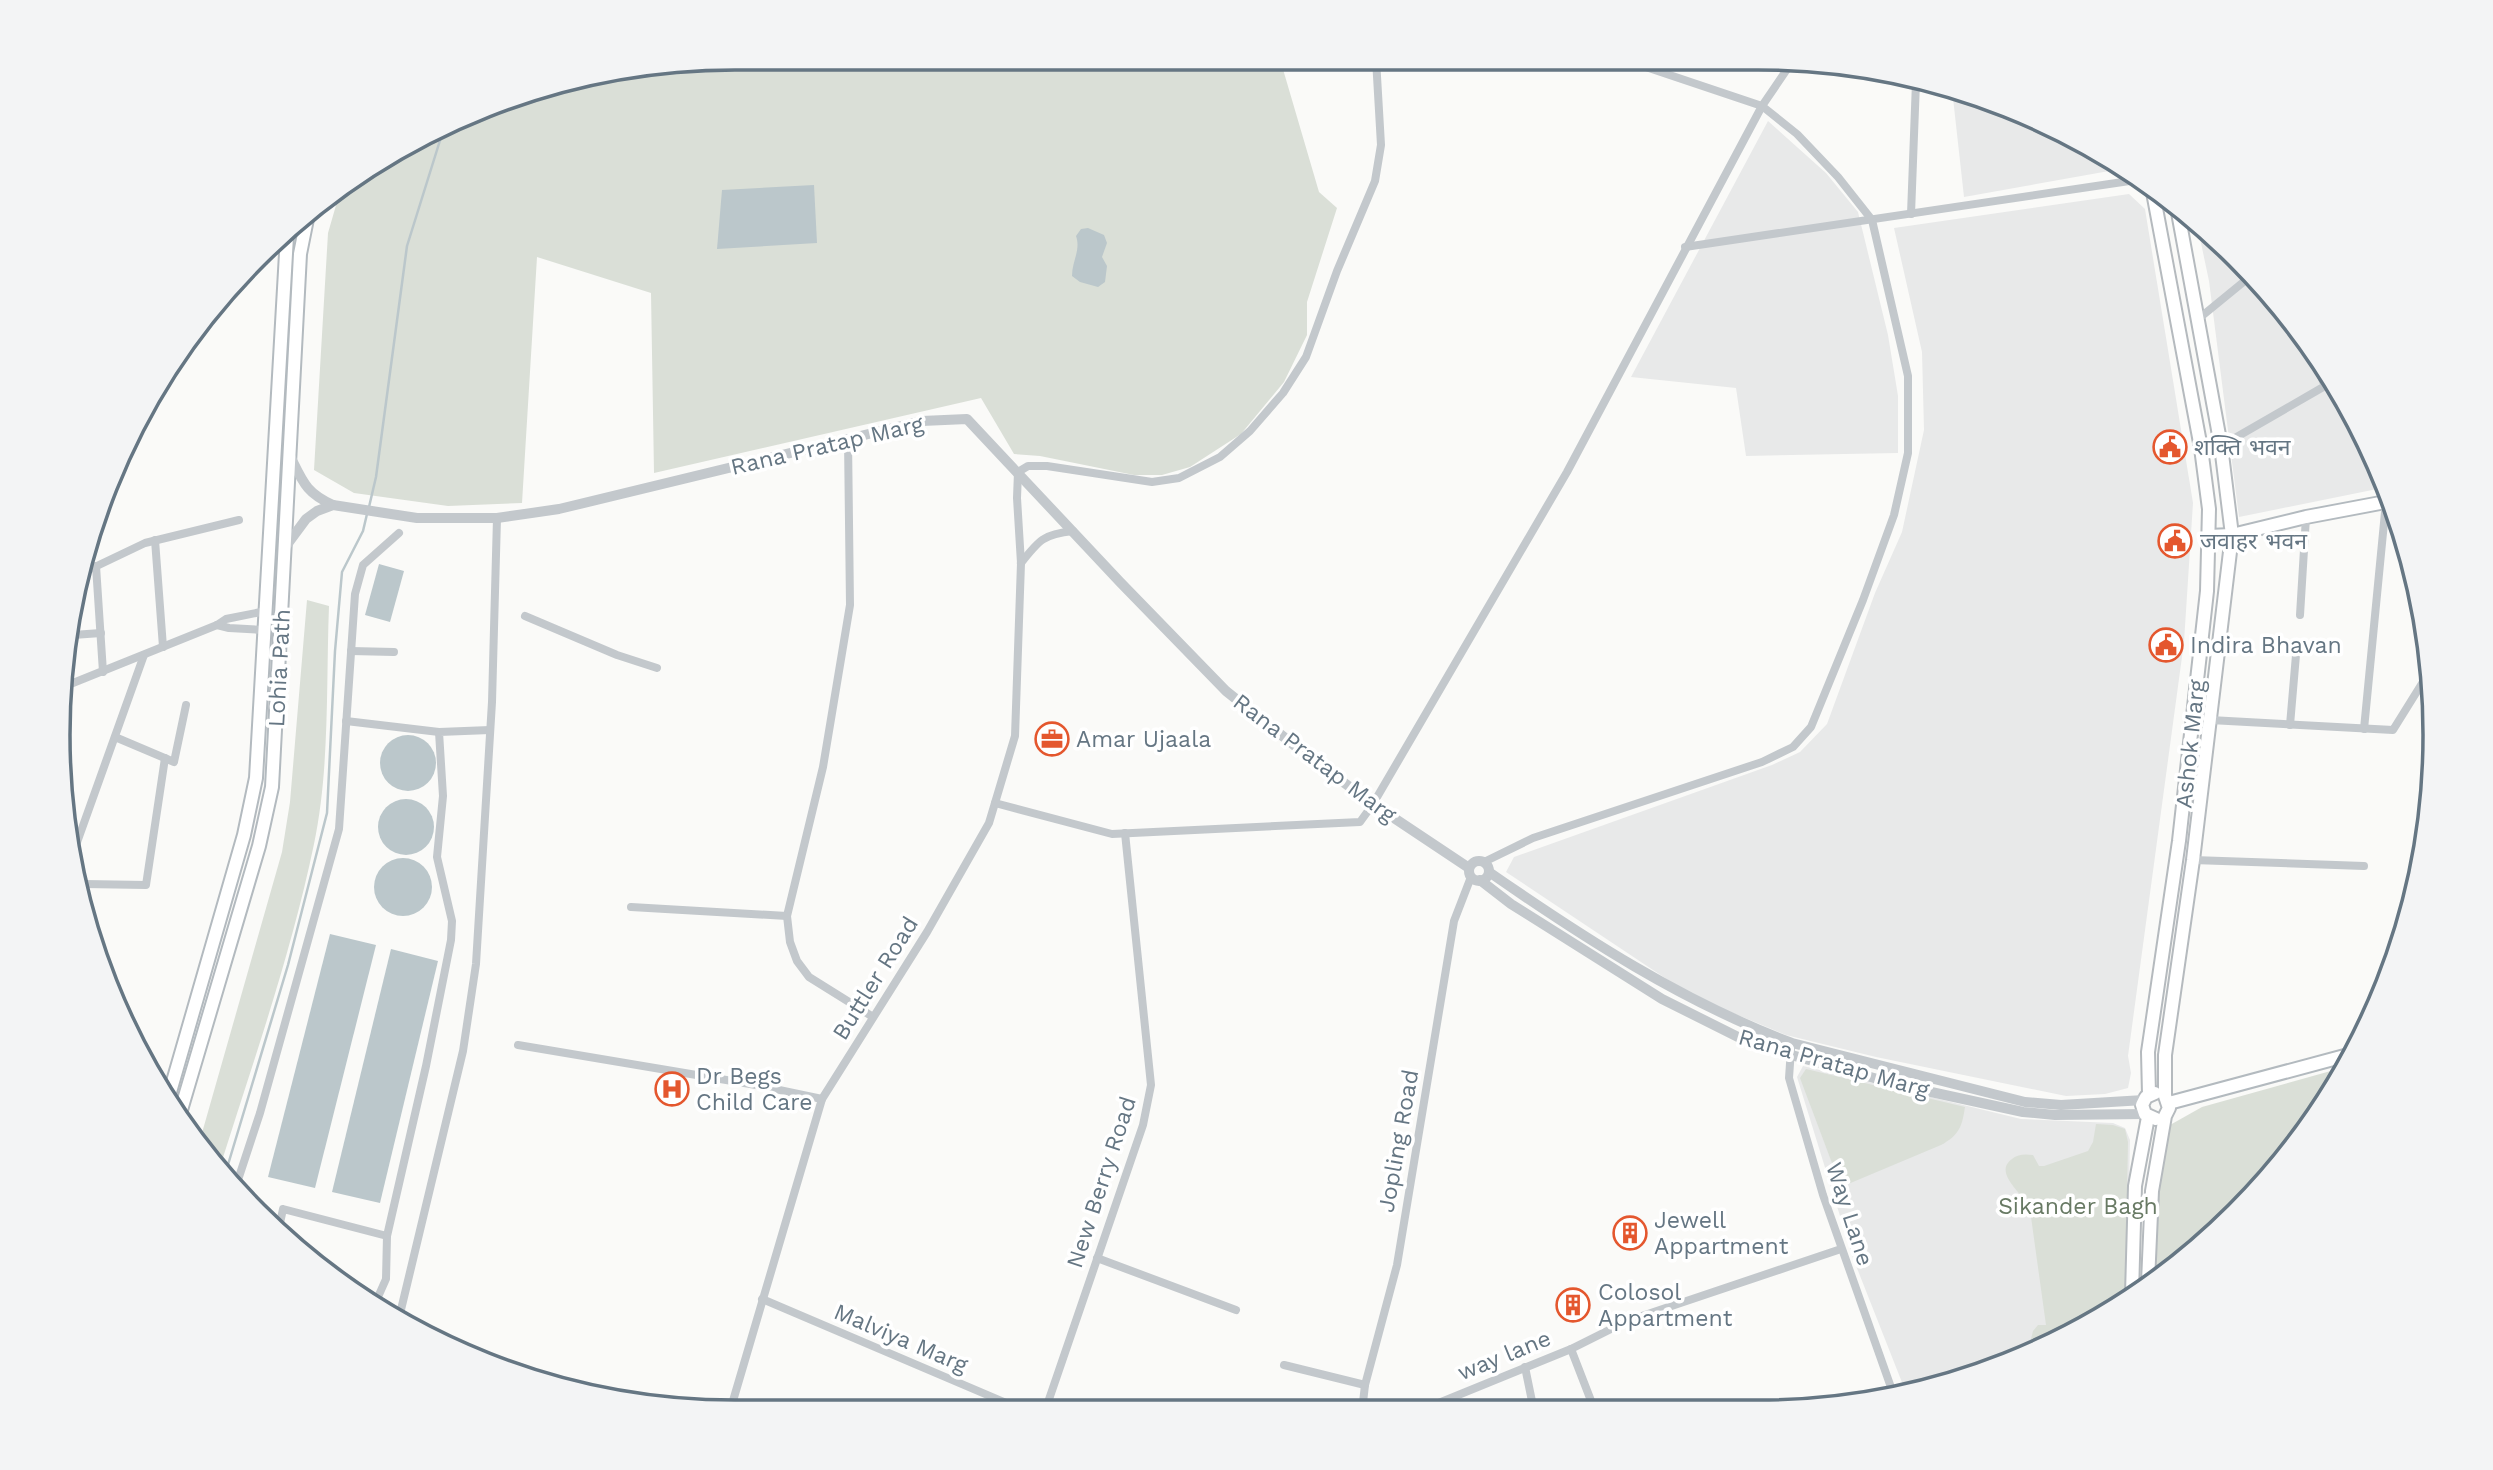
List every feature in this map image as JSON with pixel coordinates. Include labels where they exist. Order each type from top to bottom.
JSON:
[{"type":"main road","name":"Ashok Marg","points":[[2132,1284],[2135,1186],[2146,1106],[2148,1052],[2189,762],[2207,591],[2209,509],[2201,449],[2155,201]]},
{"type":"main road","name":"Ashok Marg","points":[[2148,1273],[2152,1191],[2167,1105],[2165,1055],[2193,859],[2232,535],[2221,446],[2179,221]]},
{"type":"main road","name":"Lohia Path","points":[[183,1105],[259,846],[272,787],[300,254],[305,228]]},
{"type":"main road","name":"Lohia Path","points":[[171,1087],[244,835],[256,778],[287,245]]},
{"type":"main road","points":[[2208,537],[2232,535],[2381,503]]},
{"type":"main road","points":[[2167,1105],[2157,1092],[2146,1106],[2157,1120],[2167,1105],[2339,1057]]},
{"type":"street","points":[[1018,472],[1028,466],[1047,466],[1152,482],[1178,478],[1220,457],[1259,422],[1283,393],[1306,357],[1337,271],[1375,181],[1381,145],[1377,70]]},
{"type":"street","points":[[1487,867],[1475,861],[1473,875],[1484,879],[1487,867],[1533,838],[1762,762],[1793,747],[1811,727],[1863,600],[1894,515],[1908,453],[1908,376],[1872,220],[1838,177],[1797,134],[1762,106],[1655,70]]},
{"type":"street","points":[[995,803],[1112,834],[1360,822],[1374,804],[1567,472],[1685,247],[1762,106],[1786,71]]},
{"type":"street","points":[[1911,214],[1916,90]]},
{"type":"street","points":[[1685,247],[2126,182]]},
{"type":"street","points":[[2197,320],[2244,282]]},
{"type":"street","points":[[2221,446],[2324,387]]},
{"type":"street","name":"Rana Pratap Marg","points":[[337,505],[417,518],[497,518],[559,509],[922,421],[967,419],[1226,691],[1309,757],[1511,904],[1662,999],[1752,1044],[1791,1049]]},
{"type":"street","points":[[848,439],[850,605],[823,767],[787,916],[790,942],[797,961],[809,977],[873,1017]]},
{"type":"street","points":[[290,456],[316,498],[337,505]]},
{"type":"street","name":"Buttler Road","points":[[733,1400],[822,1099],[927,932],[989,823],[1015,736],[1021,563],[1018,472]]},
{"type":"street","points":[[286,546],[306,519],[317,511],[337,505]]},
{"type":"street","points":[[2300,615],[2306,517]]},
{"type":"street","points":[[401,1310],[465,1039],[476,964],[490,730],[497,518]]},
{"type":"street","points":[[2364,729],[2387,519]]},
{"type":"street","points":[[92,568],[155,540],[239,520]]},
{"type":"street","points":[[1021,563],[1038,541],[1052,533],[1073,531]]},
{"type":"street","points":[[239,1177],[268,1086],[339,829],[355,594],[363,565],[399,533]]},
{"type":"street","points":[[155,540],[163,647]]},
{"type":"street","points":[[96,566],[103,671]]},
{"type":"street","points":[[72,683],[226,619],[266,611]]},
{"type":"street","points":[[524,617],[617,655],[657,668]]},
{"type":"street","points":[[217,625],[265,630]]},
{"type":"street","points":[[78,635],[100,633]]},
{"type":"street","points":[[351,651],[394,652]]},
{"type":"street","points":[[79,838],[144,655]]},
{"type":"street","points":[[2290,726],[2296,655]]},
{"type":"street","points":[[2210,720],[2393,730],[2421,685]]},
{"type":"street","points":[[115,737],[174,762],[187,705]]},
{"type":"street","points":[[346,721],[439,732],[490,730]]},
{"type":"street","points":[[378,1296],[386,1279],[387,1236],[426,1066],[451,940],[452,921],[437,857],[443,796],[439,732]]},
{"type":"street","points":[[88,884],[146,885],[164,758]]},
{"type":"street","name":"New Berry Road","points":[[1049,1400],[1143,1125],[1151,1085],[1125,833]]},
{"type":"street","points":[[2193,859],[2364,866]]},
{"type":"street","name":"Rana Pratap Marg","points":[[1487,867],[1669,987],[1791,1049],[1899,1085],[2023,1112],[2055,1115],[2146,1106]]},
{"type":"street","name":"Jopling Road","points":[[1363,1400],[1397,1265],[1454,921],[1473,875]]},
{"type":"street","points":[[631,907],[787,916]]},
{"type":"street","points":[[518,1045],[822,1099]]},
{"type":"street","name":"Way Lane","points":[[1791,1049],[1789,1078],[1841,1249],[1891,1386]]},
{"type":"street","points":[[281,1220],[284,1209],[387,1236]]},
{"type":"street","name":"way lane","points":[[1445,1400],[1571,1349],[1627,1321],[1841,1249]]},
{"type":"street","points":[[1097,1258],[1236,1310]]},
{"type":"street","name":"Malviya Marg","points":[[762,1299],[999,1400]]},
{"type":"street","points":[[1571,1349],[1591,1400]]},
{"type":"street","points":[[1284,1365],[1365,1385]]},
{"type":"street","points":[[1524,1367],[1532,1400]]},
{"type":"shaded area","points":[[1953,100],[2052,139],[2110,171],[1964,197]]},
{"type":"shaded area","points":[[1768,121],[1826,173],[1858,212],[1888,335],[1898,396],[1898,453],[1746,456],[1736,388],[1631,377]]},
{"type":"shaded area","points":[[814,185],[817,243],[717,249],[722,190]]},
{"type":"shaded area","points":[[2129,194],[2145,209],[2193,503],[2184,642],[2128,1056],[2131,1073],[2128,1088],[2105,1094],[2066,1096],[1876,1057],[1786,1035],[1692,996],[1506,872],[1514,857],[1772,765],[1800,752],[1827,724],[1875,593],[1902,532],[1924,430],[1922,352],[1894,228]]},
{"type":"shaded area","points":[[1088,228],[1104,235],[1107,243],[1102,257],[1107,266],[1105,282],[1098,287],[1080,282],[1072,276],[1076,236],[1081,229]]},
{"type":"shaded area","points":[[2200,239],[2228,265],[2286,330],[2334,403],[2375,489],[2239,517],[2209,281]]},
{"type":"shaded area","points":[[379,564],[404,571],[390,622],[365,615]]},
{"type":"shaded area","points":[[403,735],[413,735],[428,743],[434,752],[434,774],[428,783],[413,791],[403,791],[385,779],[380,768],[380,758],[392,740]]},
{"type":"shaded area","points":[[400,799],[412,799],[422,803],[430,811],[434,827],[430,843],[422,851],[412,855],[400,855],[390,851],[382,843],[378,833],[378,821],[382,811],[390,803]]},
{"type":"shaded area","points":[[403,858],[419,863],[427,871],[432,887],[427,903],[419,911],[403,916],[387,911],[379,903],[374,887],[379,871],[387,863]]},
{"type":"shaded area","points":[[330,934],[376,945],[315,1188],[268,1177]]},
{"type":"shaded area","points":[[391,949],[438,961],[380,1203],[332,1192]]},
{"type":"shaded area","points":[[1803,1066],[2021,1119],[2113,1123],[2125,1128],[2130,1140],[2127,1288],[2090,1311],[2012,1349],[1972,1365],[1902,1384],[1853,1258],[1797,1077]]},
{"type":"green space","points":[[1283,70],[1319,192],[1337,208],[1307,302],[1307,335],[1284,382],[1241,434],[1190,467],[1162,475],[1134,475],[1040,456],[1014,454],[981,398],[654,473],[651,293],[537,257],[522,503],[448,506],[354,493],[314,470],[328,233],[337,202],[402,159],[481,121],[521,105],[605,83],[692,71]]},
{"type":"green space","points":[[307,600],[329,606],[325,756],[319,815],[305,885],[283,967],[223,1159],[202,1133],[282,852],[290,802]]},
{"type":"green space","points":[[1806,1069],[1965,1107],[1961,1125],[1952,1138],[1941,1145],[1841,1187],[1800,1078]]},
{"type":"green space","points":[[2332,1071],[2286,1140],[2258,1173],[2196,1235],[2155,1268],[2157,1177],[2170,1125],[2202,1107]]},
{"type":"green space","name":"Sikander Bagh","points":[[2096,1124],[2125,1129],[2128,1142],[2125,1289],[2090,1311],[2031,1341],[2038,1325],[2046,1325],[2031,1217],[2026,1204],[2007,1175],[2007,1164],[2019,1155],[2033,1155],[2039,1166],[2044,1166],[2088,1151],[2093,1142]]},
{"type":"waterway","points":[[369,507],[376,477],[407,246],[440,139]]},
{"type":"waterway","points":[[228,1165],[288,965],[327,813],[342,572],[363,531],[367,514]]},
{"type":"place","name":"शक्ति भवन","points":[[2170,447]]},
{"type":"place","name":"जवाहर भवन","points":[[2175,541]]},
{"type":"place","name":"Indira Bhavan","points":[[2166,645]]},
{"type":"place","name":"Amar Ujaala","points":[[1052,739]]},
{"type":"place","name":"Dr Begs Child Care","points":[[672,1089]]},
{"type":"place","name":"Jewell Appartment","points":[[1630,1233]]},
{"type":"place","name":"Colosol Appartment","points":[[1573,1305]]}]
